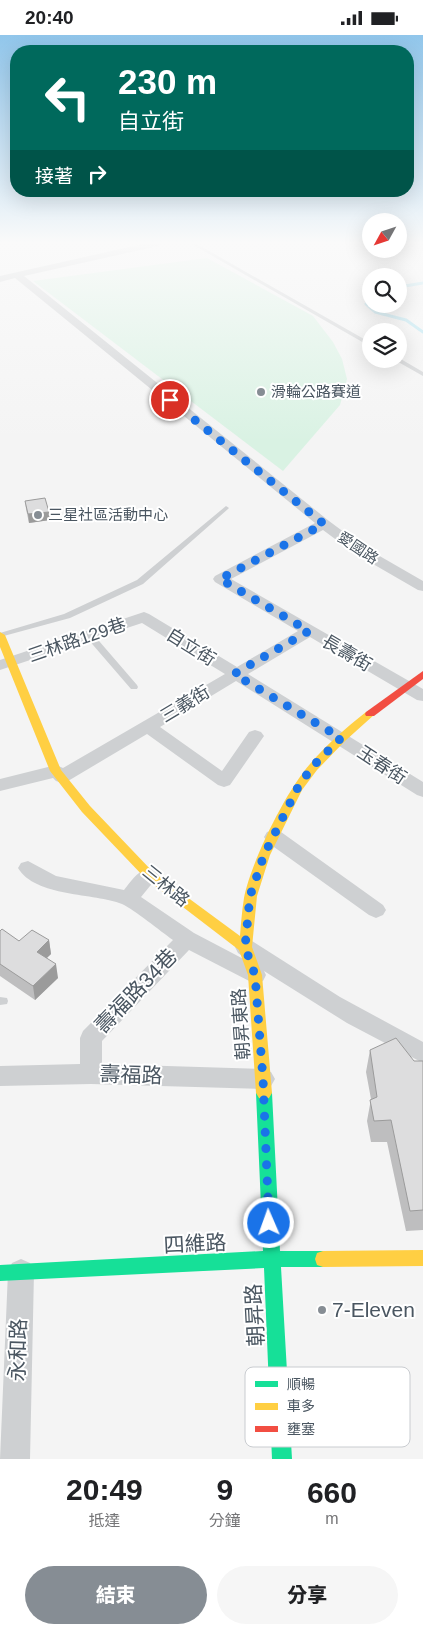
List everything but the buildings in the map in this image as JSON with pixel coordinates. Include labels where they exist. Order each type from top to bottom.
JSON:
[{"type":"main road","name":"三林路","points":[[0,635],[6,663],[59,774],[86,809],[148,875],[245,947]]},
{"type":"main road","name":"朝昇東路","points":[[271,1259],[263,1079],[255,975],[245,947],[250,896],[264,855],[297,789],[312,767],[341,738],[405,686],[423,674]]},
{"type":"main road","name":"四維路","points":[[10,1272],[271,1259],[423,1257]]},
{"type":"main road","name":"朝昇路","points":[[271,1259],[277,1367]]},
{"type":"street","name":"愛國路","points":[[59,309],[324,524],[359,550],[423,587]]},
{"type":"street","name":"長壽街","points":[[324,524],[220,579],[423,696]]},
{"type":"street","name":"三林路129巷","points":[[6,663],[144,617]]},
{"type":"street","name":"自立街","points":[[144,617],[341,738]]},
{"type":"street","name":"三義街","points":[[0,785],[59,774],[147,726],[309,631]]},
{"type":"street","points":[[147,726],[224,781],[255,736]]},
{"type":"street","name":"玉春街","points":[[341,738],[423,791]]},
{"type":"street","points":[[274,837],[376,910]]},
{"type":"street","points":[[28,868],[51,882],[128,898],[187,939],[255,975]]},
{"type":"street","points":[[128,898],[148,875]]},
{"type":"street","name":"壽福路34巷","points":[[91,1074],[90,1038],[187,939]]},
{"type":"street","name":"三林路","points":[[245,947],[284,974],[372,1028],[423,1053]]},
{"type":"street","name":"壽福路","points":[[0,1076],[91,1074],[263,1079]]},
{"type":"street","name":"永和路","points":[[10,1272],[15,1459]]},
{"type":"lane","points":[[309,309],[362,340]]},
{"type":"lane","points":[[407,365],[423,374]]},
{"type":"lane","points":[[0,635],[67,616],[140,582],[226,508]]},
{"type":"lane","points":[[90,635],[134,687]]},
{"type":"green space","name":"滑輪公路賽道","points":[[70,309],[301,309],[313,316],[333,342],[342,359],[347,379],[340,405],[283,471]]},
{"type":"waterway","points":[[379,313],[406,320],[423,332]]},
{"type":"traffic: fast","points":[[264,1093],[277,1367]]},
{"type":"traffic: fast","points":[[0,1273],[271,1259],[323,1259]]},
{"type":"traffic: fast","points":[[281,1447],[282,1459]]},
{"type":"traffic: slow","points":[[0,635],[56,771],[86,809],[149,875],[245,947]]},
{"type":"traffic: slow","points":[[264,1093],[255,975],[245,947],[251,896],[264,855],[297,789],[313,767],[341,738],[370,714]]},
{"type":"traffic: slow","points":[[323,1259],[423,1258]]},
{"type":"traffic: jam","points":[[370,714],[423,674]]},
{"type":"place","name":"滑輪公路賽道","points":[[261,392]]},
{"type":"place","name":"三星社區活動中心","points":[[38,515]]},
{"type":"place","name":"7-Eleven","points":[[322,1310]]},
{"type":"route","points":[[170,400],[324,524],[220,579],[309,631],[234,674],[341,738],[312,767],[297,789],[264,855],[250,896],[245,947],[255,975],[263,1079],[269,1223]]}]
